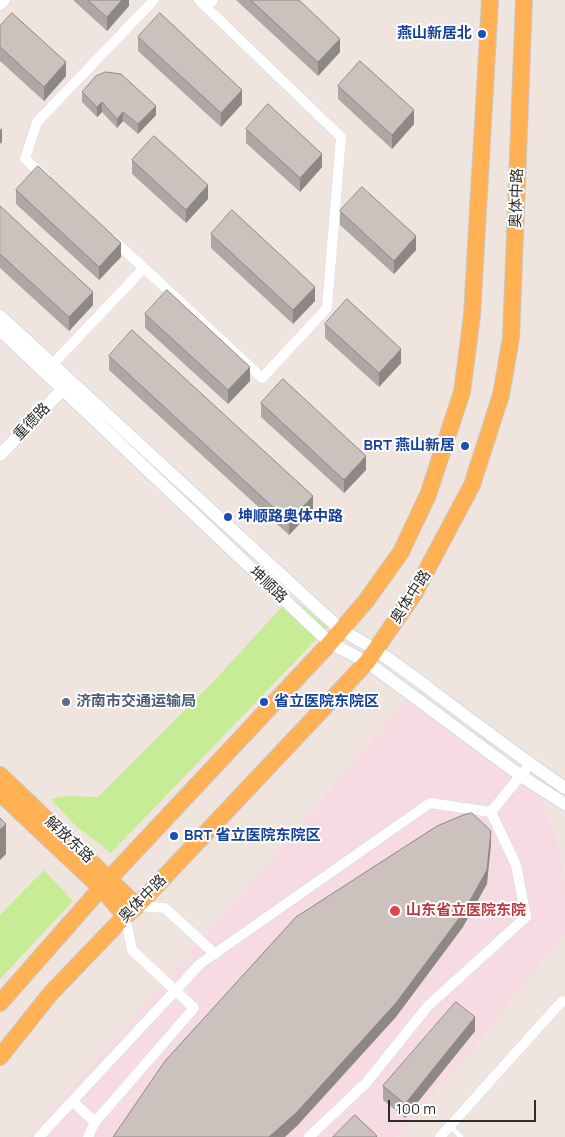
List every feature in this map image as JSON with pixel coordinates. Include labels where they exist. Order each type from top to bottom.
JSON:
[{"type":"main road","points":[[0,1003],[106,884],[335,637],[366,601],[401,552],[428,495],[462,392],[472,316],[490,0]]},
{"type":"main road","name":"奥体中路","points":[[0,1057],[51,993],[131,911],[371,655],[414,594],[472,486],[501,394],[511,338],[524,0]]},
{"type":"main road","name":"解放东路","points":[[0,775],[131,911]]},
{"type":"main road","name":"解放东路","points":[[0,793],[106,884]]},
{"type":"street","points":[[0,4],[4,0]]},
{"type":"street","points":[[53,185],[25,159],[37,122],[154,0]]},
{"type":"street","points":[[102,230],[262,378],[327,308],[342,137],[206,2]]},
{"type":"street","points":[[49,368],[144,268]]},
{"type":"street","name":"坤顺路","points":[[0,316],[49,368],[335,637]]},
{"type":"street","name":"坤顺路","points":[[0,330],[49,368],[64,389],[335,637],[371,655],[565,788]]},
{"type":"street","name":"重德路","points":[[0,455],[64,389]]},
{"type":"street","name":"坤顺路","points":[[371,655],[521,776],[565,804]]},
{"type":"street","points":[[491,812],[530,764]]},
{"type":"street","points":[[39,1137],[200,964],[430,803],[491,812]]},
{"type":"street","points":[[310,1137],[366,1084],[428,1006],[526,917],[516,865],[491,812]]},
{"type":"street","points":[[88,1137],[95,1122],[194,1008],[132,950],[131,911],[165,908],[215,954]]},
{"type":"street","points":[[440,1137],[562,1001]]},
{"type":"street","points":[[72,1101],[95,1122]]},
{"type":"lane","points":[[450,1126],[461,1137]]},
{"type":"shaded area","name":"山东省立医院东院","points":[[411,694],[534,780],[561,853],[565,890],[565,932],[472,1050],[396,1137],[29,1137],[254,880]]},
{"type":"green space","points":[[291,597],[328,627],[111,853],[75,825],[51,799],[67,796],[98,797],[212,683]]},
{"type":"green space","points":[[44,870],[73,901],[0,979],[0,915]]},
{"type":"building","points":[[88,0],[122,0],[107,17]]},
{"type":"building","points":[[251,0],[299,0],[340,39],[318,62]]},
{"type":"building","points":[[12,13],[66,62],[44,87],[0,47],[0,26]]},
{"type":"building","points":[[160,13],[242,90],[221,113],[138,37]]},
{"type":"building","points":[[360,61],[414,110],[392,135],[338,86]]},
{"type":"building","points":[[106,72],[121,74],[156,106],[138,124],[123,112],[117,119],[102,102],[97,107],[82,92],[96,76]]},
{"type":"building","points":[[268,104],[322,154],[300,178],[246,129]]},
{"type":"building","points":[[154,136],[208,185],[186,210],[132,160]]},
{"type":"building","points":[[38,166],[121,243],[99,267],[16,190]]},
{"type":"building","points":[[362,187],[416,236],[394,261],[340,211]]},
{"type":"building","points":[[0,206],[93,292],[69,317],[0,254]]},
{"type":"building","points":[[232,210],[315,287],[293,310],[211,234]]},
{"type":"building","points":[[167,290],[250,367],[228,390],[145,314]]},
{"type":"building","points":[[347,299],[401,349],[379,373],[325,324]]},
{"type":"building","points":[[132,330],[313,496],[289,522],[109,356]]},
{"type":"building","points":[[283,379],[366,456],[344,480],[261,403]]},
{"type":"building","points":[[472,813],[491,831],[487,870],[463,913],[396,1003],[297,1112],[269,1137],[113,1137],[165,1061],[296,917],[437,826]]},
{"type":"building","points":[[0,818],[6,824],[0,830]]},
{"type":"building","points":[[456,1002],[475,1017],[405,1104],[383,1086]]},
{"type":"building","points":[[355,1115],[377,1136],[333,1137]]},
{"type":"place","name":"燕山新居北","points":[[482,34]]},
{"type":"place","name":"BRT 燕山新居","points":[[465,446]]},
{"type":"place","name":"坤顺路奥体中路","points":[[228,517]]},
{"type":"place","name":"济南市交通运输局","points":[[66,702]]},
{"type":"place","name":"省立医院东院区","points":[[264,702]]},
{"type":"place","name":"BRT 省立医院东院区","points":[[174,836]]},
{"type":"place","name":"山东省立医院东院","points":[[395,911]]}]
